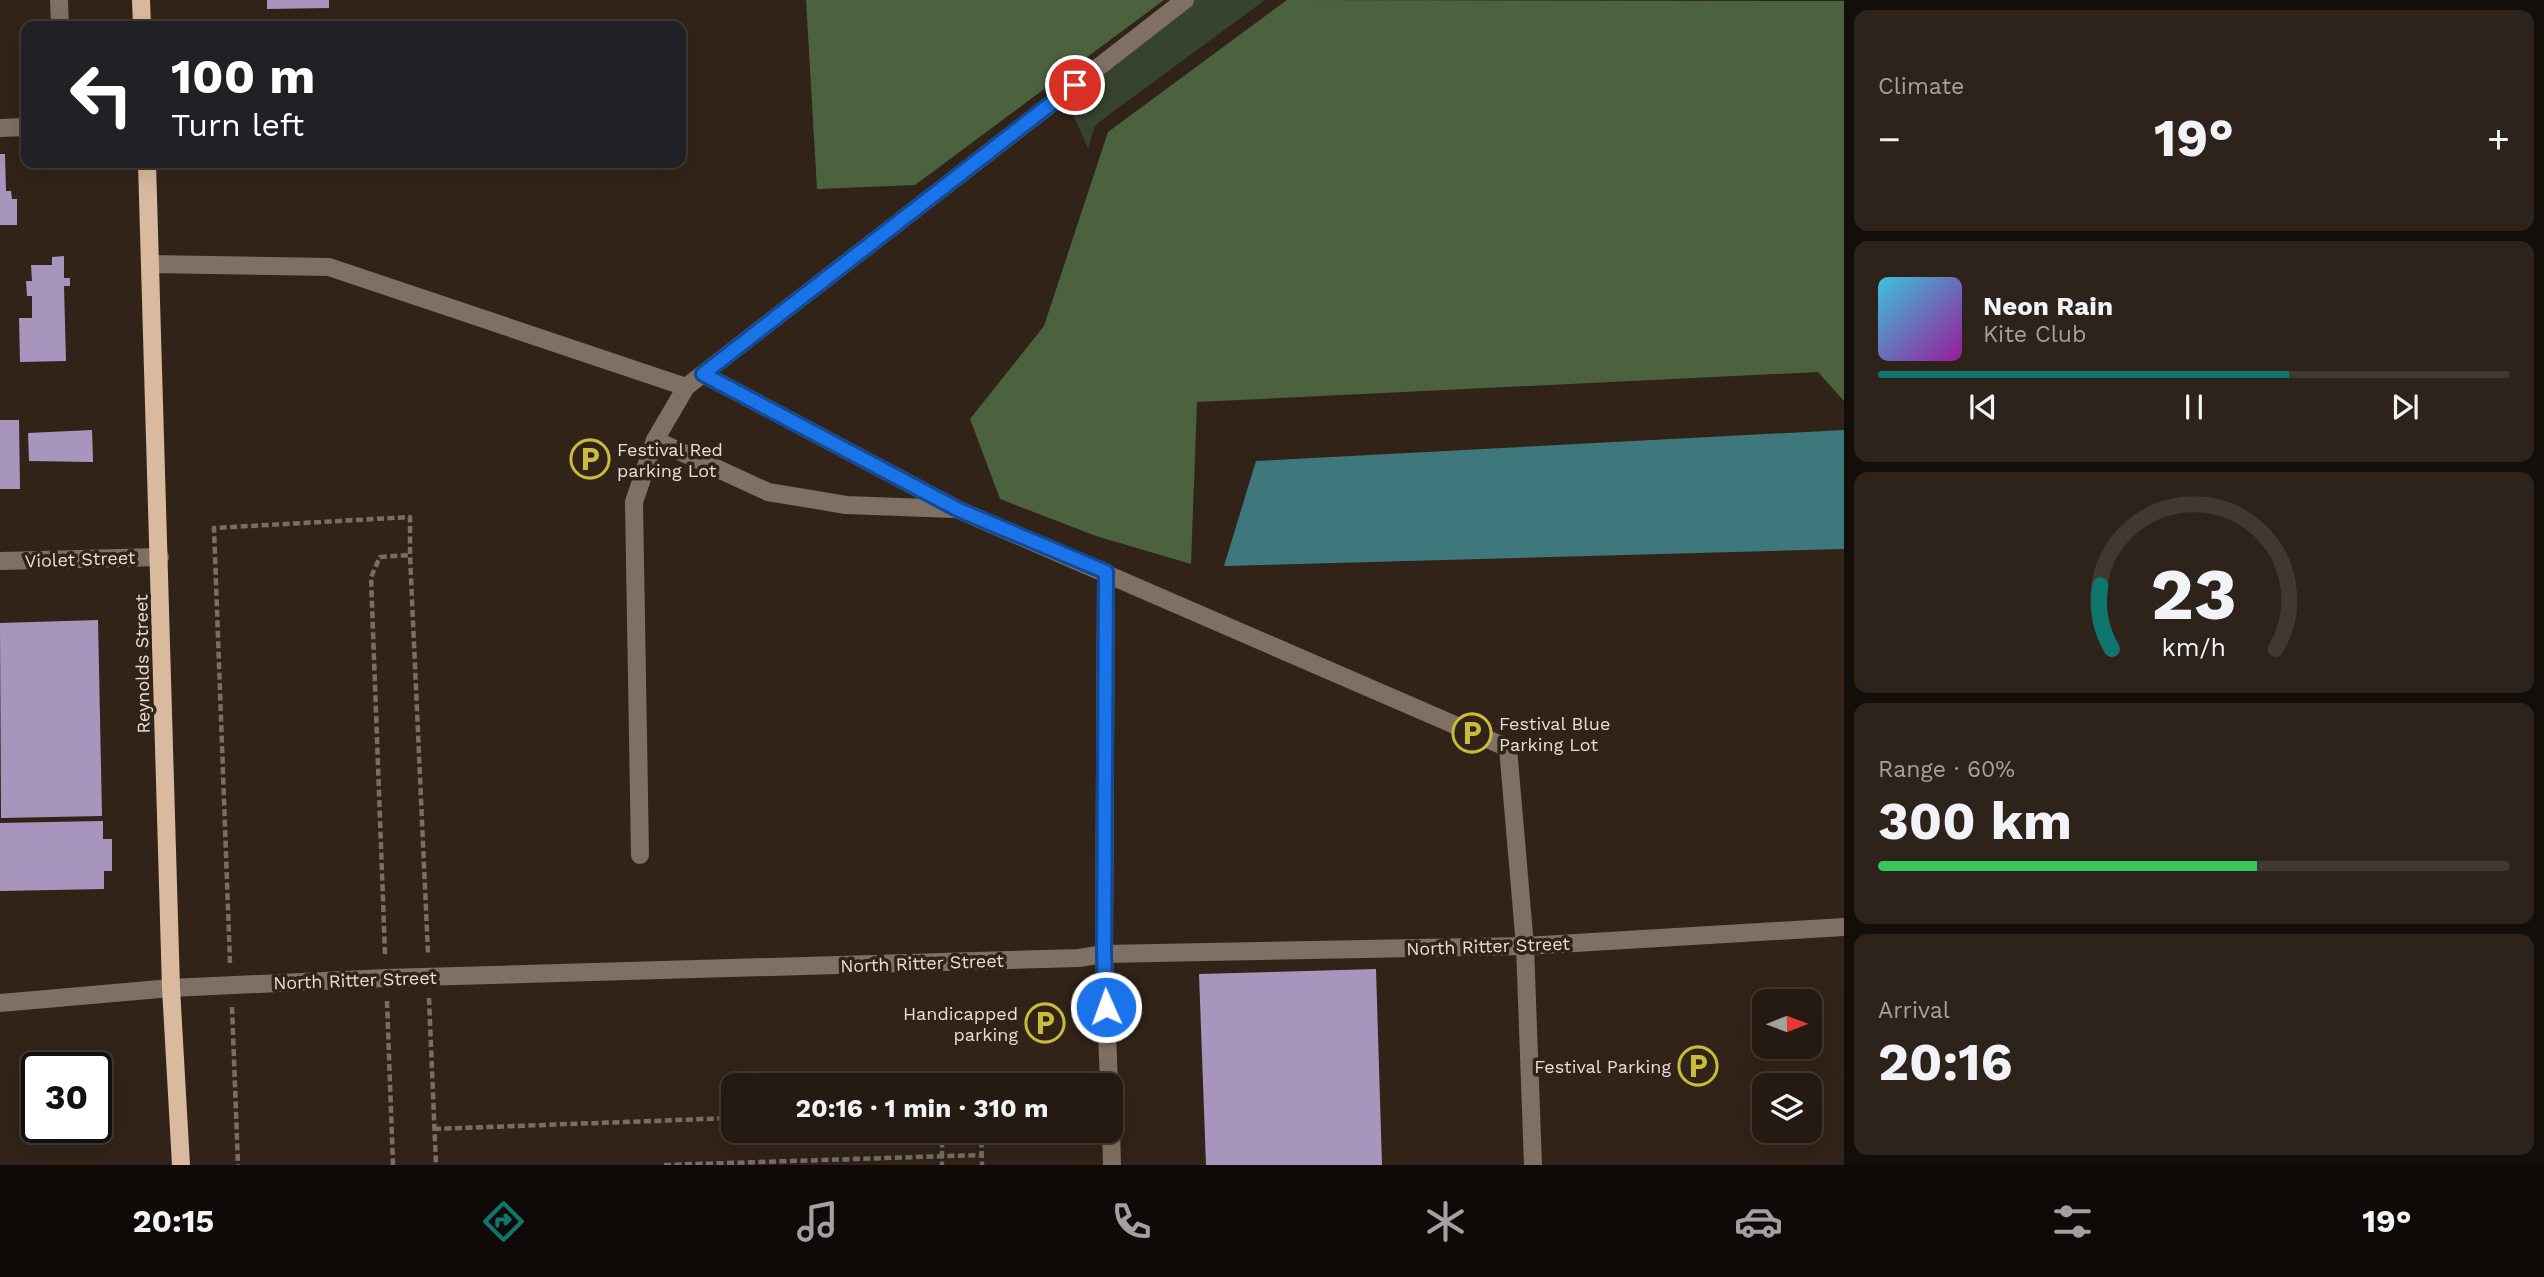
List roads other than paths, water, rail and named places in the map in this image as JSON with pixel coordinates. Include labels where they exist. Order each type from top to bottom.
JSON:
[{"type":"main road","points":[[141,0],[142,21]]},
{"type":"main road","name":"Reynolds Street","points":[[147,168],[171,988],[181,1165]]},
{"type":"street","points":[[60,0],[60,21]]},
{"type":"street","points":[[640,855],[634,502],[655,440],[686,387],[1185,0]]},
{"type":"street","points":[[0,128],[21,127]]},
{"type":"street","points":[[150,264],[330,267],[686,387]]},
{"type":"street","points":[[703,374],[959,510],[1508,748],[1525,946],[1533,1165]]},
{"type":"street","points":[[655,440],[768,492],[846,505],[959,510]]},
{"type":"street","name":"Violet Street","points":[[0,561],[160,557]]},
{"type":"street","points":[[1106,572],[1104,954],[1109,1073]]},
{"type":"street","name":"North Ritter Street","points":[[0,1003],[171,988],[386,978],[1079,958],[1104,954],[1525,946],[1844,927]]},
{"type":"street","points":[[1111,1143],[1112,1165]]},
{"type":"water","points":[[1844,430],[1844,549],[1224,566],[1256,461]]},
{"type":"place","name":"Festival Red parking Lot","points":[[590,459]]},
{"type":"place","name":"Festival Blue Parking Lot","points":[[1472,733]]},
{"type":"place","name":"Handicapped parking","points":[[1045,1023]]},
{"type":"place","name":"Festival Parking","points":[[1698,1066]]}]
